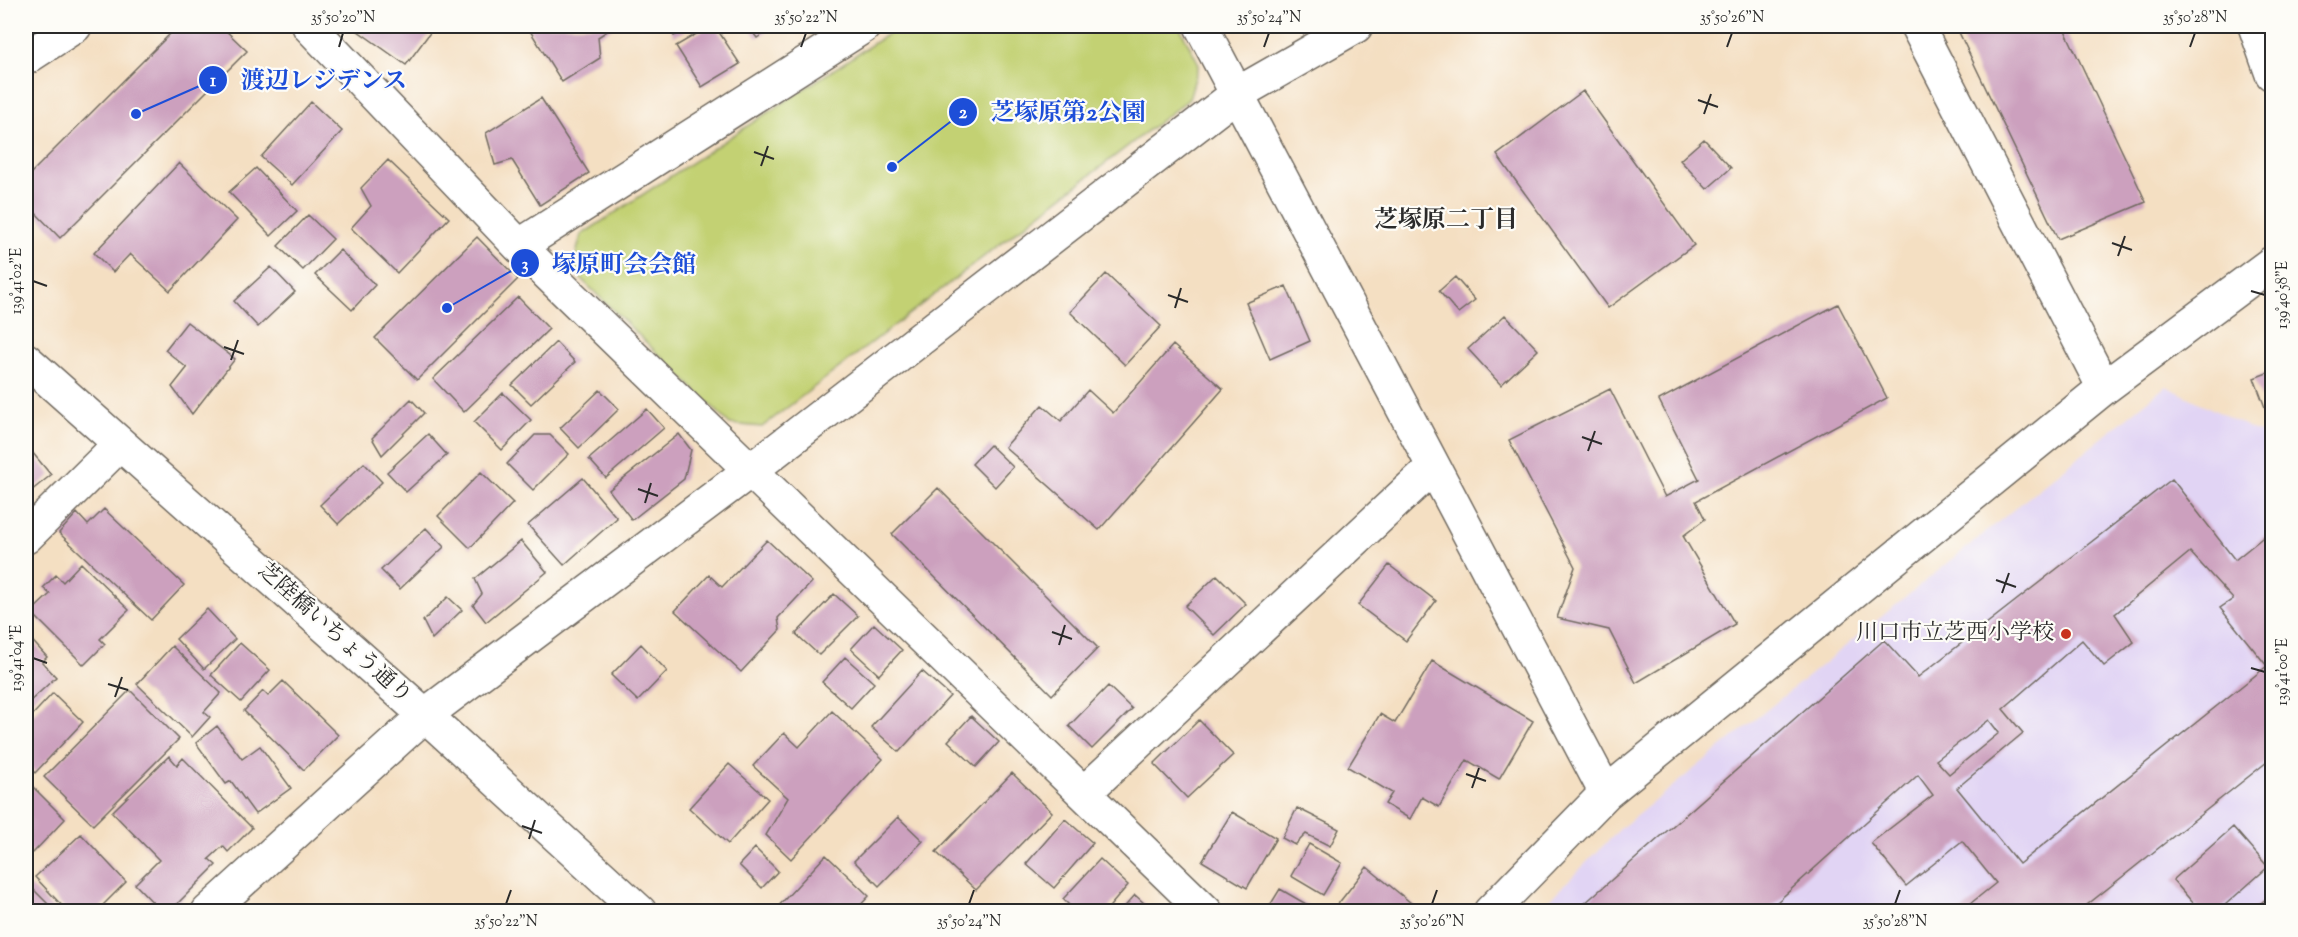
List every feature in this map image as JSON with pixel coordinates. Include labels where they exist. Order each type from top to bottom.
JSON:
[{"type":"street","points":[[26,58],[75,26]]},
{"type":"street","points":[[309,26],[519,246],[1085,792],[1206,912]]},
{"type":"street","points":[[519,246],[864,26]]},
{"type":"street","points":[[1201,26],[1606,794]]},
{"type":"street","points":[[208,912],[425,715],[751,470],[1237,94],[1356,26]]},
{"type":"street","points":[[1917,26],[2104,388]]},
{"type":"street","points":[[2255,26],[2272,74]]},
{"type":"street","points":[[1490,912],[1606,794],[2104,388],[2272,263]]},
{"type":"street","name":"芝陸橋いちょう通り","points":[[26,360],[425,715],[640,912]]},
{"type":"street","points":[[26,537],[120,444]]},
{"type":"street","points":[[1085,792],[1433,467]]},
{"type":"shaded area","name":"川口市立芝西小学校","points":[[2166,386],[2272,439],[2272,911],[1537,912],[1620,829]]},
{"type":"green space","points":[[900,26],[1179,26],[1199,64],[1189,99],[762,427],[730,424],[572,270],[581,235]]},
{"type":"building","points":[[178,26],[221,26],[247,51],[60,238],[26,203],[26,178]]},
{"type":"building","points":[[351,26],[435,26],[406,65]]},
{"type":"building","points":[[527,26],[615,26],[598,37],[600,58],[562,82]]},
{"type":"building","points":[[670,26],[695,26],[674,36]]},
{"type":"building","points":[[710,26],[715,26],[740,64],[702,87],[676,46]]},
{"type":"building","points":[[748,26],[775,26],[757,38]]},
{"type":"building","points":[[1956,26],[2063,26],[2146,202],[2058,239]]},
{"type":"building","points":[[1583,91],[1694,245],[1608,308],[1497,155]]},
{"type":"building","points":[[541,98],[589,173],[540,205],[512,160],[495,165],[486,133]]},
{"type":"building","points":[[311,102],[342,131],[292,185],[261,157]]},
{"type":"building","points":[[1704,139],[1731,168],[1707,189],[1680,160]]},
{"type":"building","points":[[388,160],[449,218],[397,273],[351,228],[371,206],[361,188]]},
{"type":"building","points":[[179,163],[237,220],[170,291],[130,254],[113,272],[94,253]]},
{"type":"building","points":[[256,168],[297,211],[271,236],[229,192]]},
{"type":"building","points":[[308,215],[333,239],[303,270],[278,246]]},
{"type":"building","points":[[477,237],[518,279],[417,380],[375,338]]},
{"type":"building","points":[[340,250],[375,285],[352,310],[315,275]]},
{"type":"building","points":[[271,267],[295,292],[258,327],[234,301]]},
{"type":"building","points":[[1106,274],[1161,326],[1125,365],[1070,312]]},
{"type":"building","points":[[1455,277],[1475,300],[1458,313],[1439,291]]},
{"type":"building","points":[[1286,286],[1310,341],[1270,359],[1246,303]]},
{"type":"building","points":[[518,297],[549,329],[464,412],[433,379]]},
{"type":"building","points":[[1838,304],[1887,398],[1696,501],[1705,519],[1683,536],[1735,624],[1636,683],[1609,630],[1557,618],[1575,567],[1509,440],[1610,389],[1665,497],[1699,479],[1659,400]]},
{"type":"building","points":[[1505,315],[1538,350],[1501,385],[1468,349]]},
{"type":"building","points":[[187,322],[235,359],[192,414],[172,387],[187,368],[165,350]]},
{"type":"building","points":[[556,342],[575,362],[531,404],[512,385]]},
{"type":"building","points":[[1173,345],[1223,389],[1099,530],[1005,447],[1042,405],[1061,421],[1088,390],[1113,413]]},
{"type":"building","points":[[2272,371],[2272,426],[2254,378]]},
{"type":"building","points":[[600,390],[619,409],[579,448],[560,428]]},
{"type":"building","points":[[503,393],[531,420],[502,450],[474,422]]},
{"type":"building","points":[[411,399],[424,413],[382,455],[372,438]]},
{"type":"building","points":[[647,409],[664,428],[606,478],[589,459]]},
{"type":"building","points":[[428,434],[447,455],[406,492],[387,472]]},
{"type":"building","points":[[679,434],[691,450],[684,479],[632,520],[609,490]]},
{"type":"building","points":[[535,435],[550,435],[569,454],[533,490],[507,464]]},
{"type":"building","points":[[990,445],[1013,467],[995,487],[972,464]]},
{"type":"building","points":[[27,446],[51,475],[26,495],[26,448]]},
{"type":"building","points":[[364,463],[382,482],[338,524],[320,505]]},
{"type":"building","points":[[481,472],[513,503],[470,548],[438,516]]},
{"type":"building","points":[[583,478],[617,518],[564,565],[528,525]]},
{"type":"building","points":[[2172,479],[2235,560],[2272,530],[2272,758],[2078,912],[1960,912],[1996,883],[1962,841],[1906,886],[1871,843],[1933,795],[1918,775],[1766,912],[1591,912],[1584,904],[1884,640],[1918,677]],"holes":[[[2190,552],[2233,599],[2220,608],[2267,666],[2019,864],[1957,788],[2023,733],[2003,709],[2082,640],[2104,666],[2134,642],[2115,614]],[[1989,720],[1999,733],[1949,774],[1936,760]]]},
{"type":"building","points":[[938,488],[1098,648],[1052,695],[892,534]]},
{"type":"building","points":[[104,509],[184,585],[151,620],[59,533],[77,513],[88,525]]},
{"type":"building","points":[[426,528],[444,547],[400,589],[381,570]]},
{"type":"building","points":[[767,540],[812,582],[778,618],[780,630],[741,672],[675,611],[709,575],[722,587]]},
{"type":"building","points":[[521,541],[547,572],[486,622],[473,605],[482,594],[475,579]]},
{"type":"building","points":[[81,563],[129,610],[100,639],[105,644],[84,665],[31,612],[50,594],[43,588],[56,575],[63,582]]},
{"type":"building","points":[[1389,565],[1436,601],[1406,641],[1358,605]]},
{"type":"building","points":[[1217,575],[1246,604],[1214,635],[1185,606]]},
{"type":"building","points":[[834,594],[858,616],[819,655],[796,634]]},
{"type":"building","points":[[448,597],[462,610],[432,639],[423,621]]},
{"type":"building","points":[[207,609],[235,639],[204,669],[176,639]]},
{"type":"building","points":[[874,624],[902,650],[879,675],[851,649]]},
{"type":"building","points":[[26,634],[47,657],[42,662],[56,677],[26,705]]},
{"type":"building","points":[[240,643],[270,670],[241,702],[211,675]]},
{"type":"building","points":[[641,644],[667,671],[638,701],[611,675]]},
{"type":"building","points":[[172,646],[221,693],[204,712],[210,717],[192,737],[137,684]]},
{"type":"building","points":[[845,657],[874,683],[851,708],[822,682]]},
{"type":"building","points":[[1432,661],[1533,721],[1499,779],[1467,760],[1439,807],[1422,797],[1410,819],[1385,804],[1392,793],[1348,767],[1380,714],[1395,723]]},
{"type":"building","points":[[922,671],[950,696],[899,752],[871,727]]},
{"type":"building","points":[[283,681],[338,735],[304,770],[244,711],[263,691],[268,696]]},
{"type":"building","points":[[1108,686],[1132,709],[1092,749],[1069,726]]},
{"type":"building","points":[[130,690],[179,739],[93,825],[44,777]]},
{"type":"building","points":[[53,693],[83,722],[35,773],[26,763],[26,722]]},
{"type":"building","points":[[832,711],[883,759],[791,859],[766,835],[788,798],[753,766],[784,733],[799,747]]},
{"type":"building","points":[[971,716],[999,742],[976,767],[948,741]]},
{"type":"building","points":[[1199,720],[1233,755],[1187,798],[1154,764]]},
{"type":"building","points":[[217,726],[242,759],[260,746],[291,788],[255,814],[231,781],[226,784],[196,743]]},
{"type":"building","points":[[169,756],[177,765],[183,758],[252,828],[228,852],[223,846],[209,859],[216,865],[169,912],[162,912],[135,884],[159,860],[112,812]]},
{"type":"building","points":[[729,764],[768,799],[728,844],[689,808]]},
{"type":"building","points":[[1012,773],[1052,812],[976,890],[936,852]]},
{"type":"building","points":[[26,780],[65,819],[33,853],[26,846]]},
{"type":"building","points":[[1297,808],[1339,829],[1330,846],[1306,834],[1295,845],[1282,838]]},
{"type":"building","points":[[1232,812],[1276,838],[1247,888],[1202,861]]},
{"type":"building","points":[[898,817],[923,841],[879,886],[854,861]]},
{"type":"building","points":[[1065,819],[1093,843],[1054,888],[1026,864]]},
{"type":"building","points":[[2233,827],[2268,867],[2217,912],[2201,912],[2173,880]]},
{"type":"building","points":[[81,834],[126,882],[96,912],[68,912],[35,877]]},
{"type":"building","points":[[1309,844],[1342,863],[1323,895],[1291,876]]},
{"type":"building","points":[[755,848],[778,871],[762,888],[739,865]]},
{"type":"building","points":[[826,855],[869,896],[854,912],[773,912]]},
{"type":"building","points":[[1100,859],[1128,885],[1105,912],[1076,912],[1063,899]]},
{"type":"building","points":[[1367,867],[1422,912],[1347,912],[1338,904]]},
{"type":"building","points":[[30,886],[56,912],[26,912],[26,890]]},
{"type":"building","points":[[1280,889],[1313,908],[1311,912],[1266,912]]},
{"type":"building","points":[[2272,894],[2272,912],[2250,912]]},
{"type":"building","points":[[1135,895],[1154,912],[1120,912]]},
{"type":"place","name":"渡辺レジデンス","points":[[136,114]]},
{"type":"place","name":"芝塚原第2公園","points":[[892,167]]},
{"type":"place","name":"塚原町会会館","points":[[447,308]]},
{"type":"place","name":"川口市立芝西小学校","points":[[2066,634]]},
{"type":"district","name":"芝塚原二丁目","points":[[1446,221]]}]
